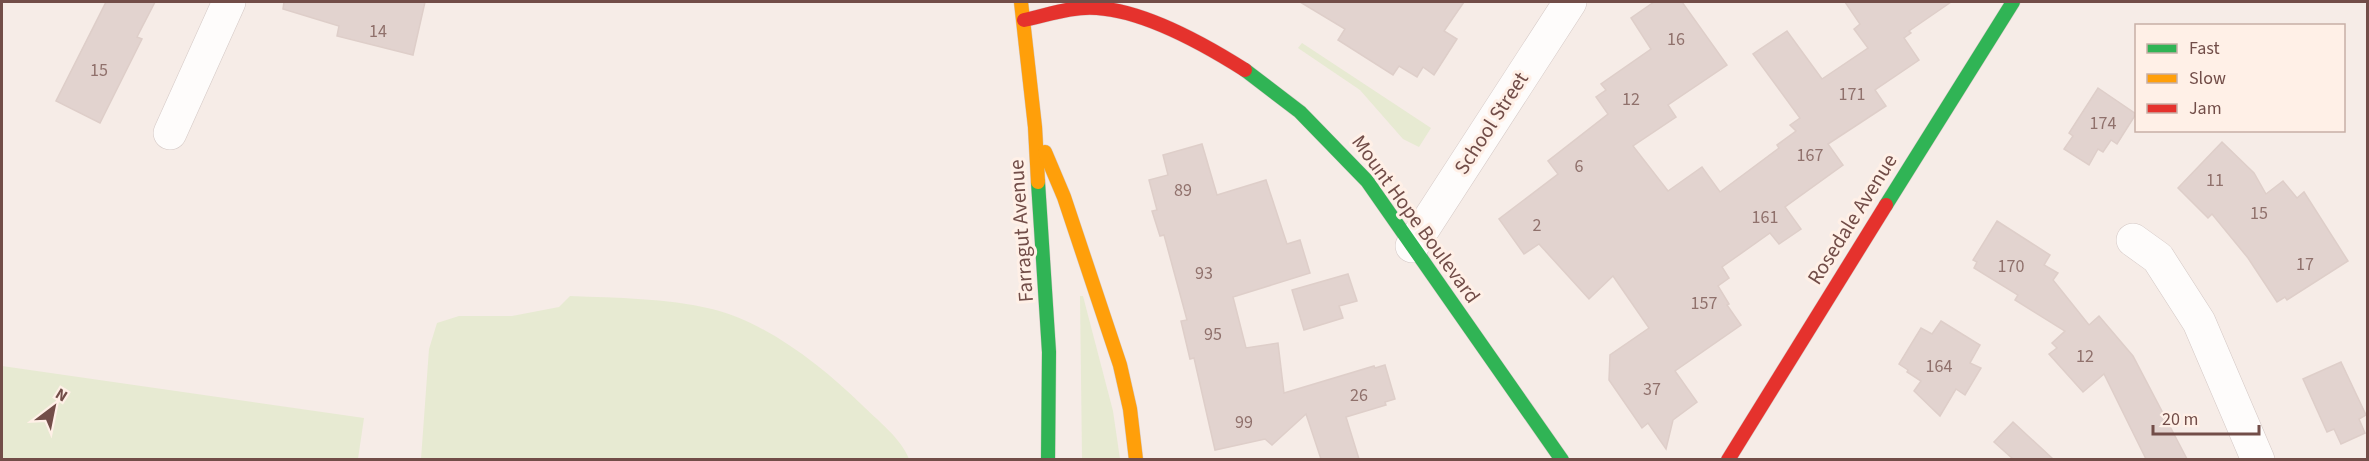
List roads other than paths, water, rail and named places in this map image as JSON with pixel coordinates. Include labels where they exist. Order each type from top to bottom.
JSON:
[{"type":"street","points":[[170,133],[228,2]]},
{"type":"street","name":"Farragut Avenue","points":[[1021,2],[1035,128],[1049,352],[1048,459]]},
{"type":"street","name":"School Street","points":[[1412,246],[1570,2]]},
{"type":"street","name":"Rosedale Avenue","points":[[1728,459],[2013,2]]},
{"type":"street","name":"Mount Hope Boulevard","points":[[1024,20],[1098,5],[1147,21],[1208,46],[1242,66],[1277,91],[1337,145],[1367,181],[1562,459]]},
{"type":"street","points":[[1035,128],[1064,197],[1119,365],[1130,409],[1136,459]]},
{"type":"street","points":[[2133,240],[2158,258],[2199,322],[2258,459]]}]
